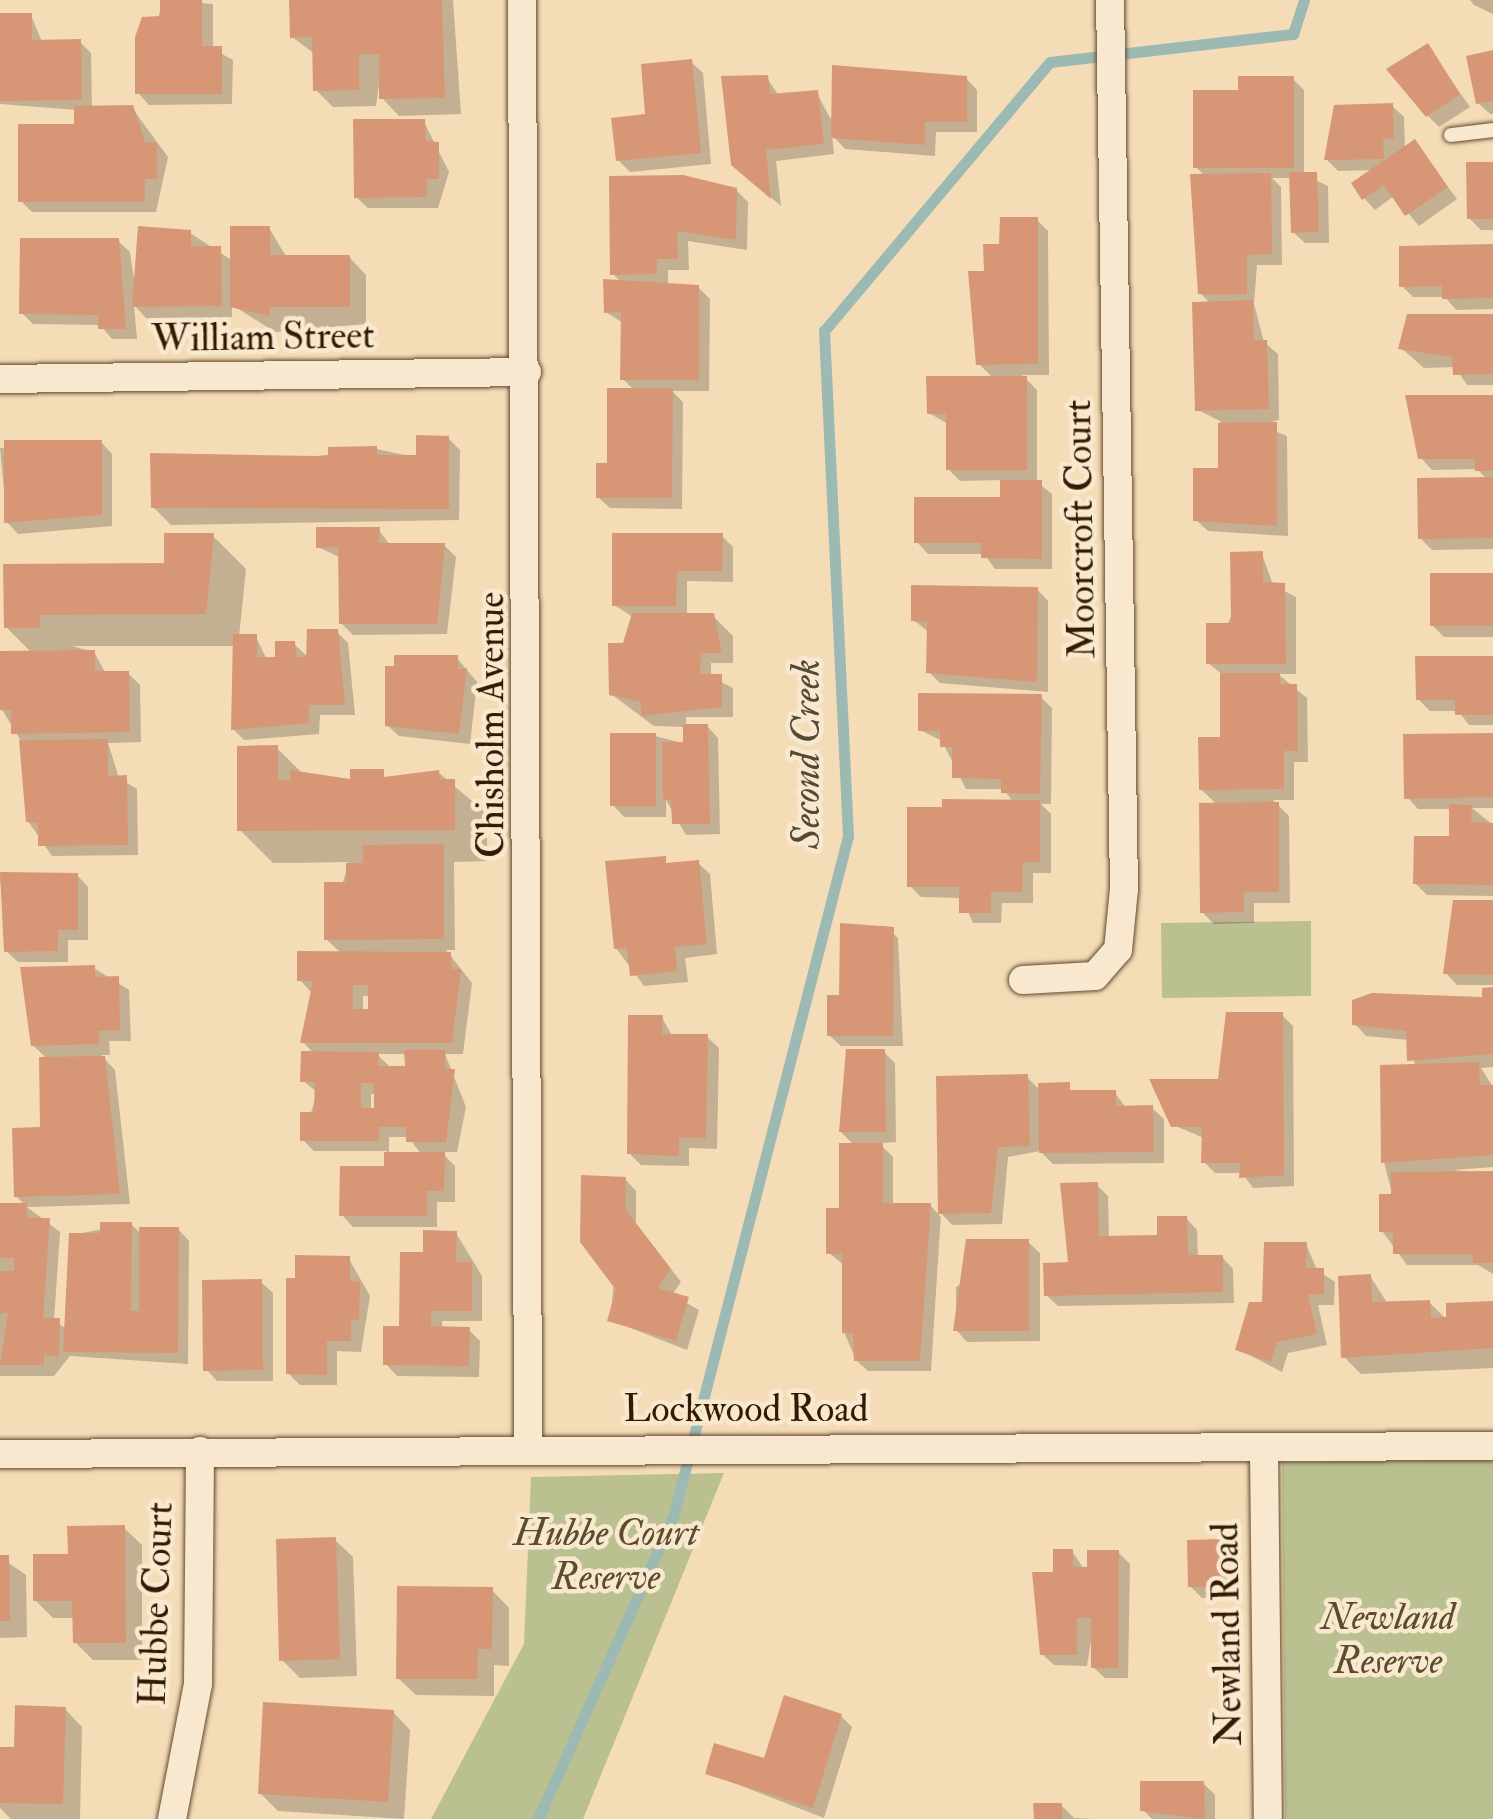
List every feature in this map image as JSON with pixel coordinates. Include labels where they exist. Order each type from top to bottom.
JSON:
[{"type":"street","name":"Chisholm Avenue","points":[[522,0],[527,372],[528,1449]]},
{"type":"street","name":"Moorcroft Court","points":[[1023,980],[1095,976],[1118,950],[1124,889],[1110,0]]},
{"type":"street","name":"William Street","points":[[0,379],[527,372]]},
{"type":"street","name":"Lockwood Road","points":[[0,1454],[1493,1446]]},
{"type":"street","name":"Newland Road","points":[[1264,1449],[1268,1819]]},
{"type":"street","name":"Hubbe Court","points":[[172,1819],[198,1684],[200,1451]]},
{"type":"lane","points":[[1452,136],[1493,130]]},
{"type":"green space","points":[[1311,921],[1311,996],[1162,998],[1161,923]]},
{"type":"green space","name":"Newland Reserve","points":[[1493,1459],[1493,1819],[1285,1819],[1282,1462]]},
{"type":"green space","name":"Hubbe Court Reserve","points":[[724,1473],[583,1819],[431,1819],[524,1644],[531,1477]]},
{"type":"building","points":[[160,0],[202,0],[202,46],[222,46],[222,94],[135,94],[135,37],[142,17],[160,16]]},
{"type":"building","points":[[289,0],[442,0],[445,98],[379,99],[379,54],[359,54],[359,90],[313,91],[312,37],[290,38]]},
{"type":"building","points":[[0,13],[32,13],[32,40],[81,39],[82,100],[0,101]]},
{"type":"building","points":[[1428,43],[1460,94],[1426,117],[1386,69]]},
{"type":"building","points":[[1493,50],[1493,101],[1476,104],[1466,56]]},
{"type":"building","points":[[692,59],[701,153],[616,161],[611,118],[645,114],[641,64]]},
{"type":"building","points":[[832,65],[967,76],[967,122],[925,122],[925,145],[831,138]]},
{"type":"building","points":[[768,75],[770,94],[818,90],[824,144],[766,150],[771,199],[731,165],[721,76]]},
{"type":"building","points":[[1238,76],[1294,76],[1294,168],[1193,168],[1193,90],[1238,90]]},
{"type":"building","points":[[1393,103],[1394,138],[1383,139],[1384,159],[1324,160],[1334,105]]},
{"type":"building","points":[[133,105],[145,142],[157,143],[157,179],[145,179],[145,202],[18,202],[18,124],[74,124],[74,106]]},
{"type":"building","points":[[353,119],[425,119],[426,141],[439,142],[439,179],[427,179],[427,197],[354,198]]},
{"type":"building","points":[[1415,139],[1448,187],[1405,216],[1384,185],[1362,200],[1351,183]]},
{"type":"building","points":[[1466,162],[1493,162],[1493,219],[1467,219]]},
{"type":"building","points":[[1289,172],[1317,172],[1319,232],[1291,233]]},
{"type":"building","points":[[1271,173],[1272,254],[1247,255],[1247,294],[1198,294],[1190,174]]},
{"type":"building","points":[[683,175],[737,188],[736,240],[677,231],[678,259],[657,259],[657,274],[610,275],[609,176]]},
{"type":"building","points":[[1000,217],[1038,217],[1038,364],[976,365],[968,271],[984,271],[983,244],[999,244]]},
{"type":"building","points":[[138,226],[191,230],[191,246],[221,246],[222,306],[132,307]]},
{"type":"building","points":[[230,226],[270,226],[270,255],[350,255],[350,307],[270,307],[270,316],[230,307]]},
{"type":"building","points":[[20,238],[119,238],[126,329],[98,329],[98,315],[19,314]]},
{"type":"building","points":[[1493,244],[1493,298],[1442,299],[1442,286],[1399,287],[1399,246]]},
{"type":"building","points":[[603,279],[699,285],[699,380],[620,380],[621,312],[604,313]]},
{"type":"building","points":[[1253,300],[1254,340],[1267,340],[1269,409],[1195,411],[1192,302]]},
{"type":"building","points":[[1407,314],[1493,314],[1493,374],[1453,375],[1452,357],[1398,349]]},
{"type":"building","points":[[926,376],[1027,376],[1027,470],[946,470],[946,414],[927,414]]},
{"type":"building","points":[[607,388],[673,388],[672,498],[596,498],[596,463],[607,463]]},
{"type":"building","points":[[1405,395],[1493,395],[1493,471],[1475,471],[1475,459],[1418,459]]},
{"type":"building","points":[[1277,422],[1277,526],[1193,521],[1193,468],[1218,468],[1218,423]]},
{"type":"building","points":[[416,435],[449,436],[449,509],[151,508],[150,453],[316,456],[328,455],[328,447],[377,446],[377,455],[416,455]]},
{"type":"building","points":[[4,440],[102,440],[102,515],[4,523]]},
{"type":"building","points":[[1493,477],[1493,538],[1418,539],[1417,478]]},
{"type":"building","points":[[1000,480],[1042,480],[1042,559],[981,558],[981,543],[914,543],[914,497],[1000,497]]},
{"type":"building","points":[[316,527],[380,527],[379,543],[445,543],[437,624],[339,624],[338,547],[316,548]]},
{"type":"building","points":[[164,533],[214,533],[206,614],[40,615],[40,628],[4,628],[3,564],[164,563]]},
{"type":"building","points":[[612,533],[723,533],[722,571],[677,571],[676,606],[612,606]]},
{"type":"building","points":[[1263,551],[1263,582],[1285,583],[1286,664],[1206,664],[1206,623],[1231,623],[1230,552]]},
{"type":"building","points":[[1430,573],[1493,573],[1493,626],[1430,626]]},
{"type":"building","points":[[911,585],[1038,587],[1037,682],[926,673],[927,622],[911,621]]},
{"type":"building","points":[[632,613],[714,613],[722,653],[701,653],[700,674],[722,674],[722,707],[641,716],[641,702],[609,695],[608,643],[623,643]]},
{"type":"building","points":[[307,629],[338,629],[345,705],[309,705],[309,723],[231,730],[233,634],[257,634],[257,657],[275,657],[275,641],[295,641],[296,657],[306,657]]},
{"type":"building","points":[[95,650],[95,671],[129,671],[130,732],[11,734],[11,710],[0,710],[0,651]]},
{"type":"building","points":[[394,655],[458,655],[458,669],[467,668],[459,734],[385,726],[385,666],[394,666]]},
{"type":"building","points":[[1415,656],[1493,656],[1493,715],[1455,715],[1455,700],[1416,700]]},
{"type":"building","points":[[1220,673],[1280,673],[1280,684],[1297,684],[1298,751],[1284,751],[1284,789],[1199,790],[1198,737],[1220,737]]},
{"type":"building","points":[[918,693],[1042,694],[1040,794],[1001,793],[1001,779],[952,778],[952,747],[940,747],[940,731],[918,731]]},
{"type":"building","points":[[683,724],[708,724],[710,824],[672,824],[671,800],[663,800],[662,742],[683,742]]},
{"type":"building","points":[[610,733],[656,733],[656,806],[610,806]]},
{"type":"building","points":[[1493,733],[1493,797],[1404,799],[1403,734]]},
{"type":"building","points":[[108,739],[108,776],[127,775],[128,845],[38,846],[38,823],[26,822],[19,740]]},
{"type":"building","points":[[278,745],[278,780],[290,781],[290,770],[350,779],[350,769],[384,769],[384,777],[439,770],[440,779],[455,779],[455,830],[237,831],[237,746]]},
{"type":"building","points":[[942,799],[1040,800],[1040,862],[1023,862],[1022,892],[991,892],[991,913],[959,913],[959,887],[907,887],[907,807],[942,807]]},
{"type":"building","points":[[1279,802],[1279,892],[1244,892],[1244,912],[1200,913],[1199,803]]},
{"type":"building","points":[[1449,804],[1472,805],[1471,822],[1493,823],[1493,885],[1413,884],[1414,836],[1449,836]]},
{"type":"building","points":[[444,844],[444,939],[324,940],[324,882],[346,882],[346,863],[363,863],[363,845]]},
{"type":"building","points":[[666,856],[666,863],[699,860],[707,944],[675,947],[677,971],[630,976],[627,948],[614,949],[605,861]]},
{"type":"building","points":[[0,872],[78,873],[78,930],[58,930],[58,951],[4,952]]},
{"type":"building","points":[[1453,900],[1493,900],[1493,975],[1443,974]]},
{"type":"building","points":[[840,923],[894,927],[893,1036],[827,1036],[827,995],[839,995]]},
{"type":"building","points":[[297,951],[451,952],[452,969],[461,969],[452,1043],[300,1043],[313,981],[297,981]],"holes":[[[353,985],[368,985],[368,1009],[353,1009]]]},
{"type":"building","points":[[95,965],[95,977],[119,976],[120,1030],[99,1031],[99,1044],[31,1046],[20,967]]},
{"type":"building","points":[[1493,987],[1493,1054],[1407,1061],[1406,1031],[1352,1025],[1352,1000],[1372,993],[1482,997],[1482,988]]},
{"type":"building","points":[[1226,1012],[1283,1012],[1284,1175],[1239,1178],[1240,1163],[1201,1163],[1202,1127],[1171,1127],[1149,1079],[1218,1079]]},
{"type":"building","points":[[628,1015],[663,1015],[662,1034],[708,1034],[706,1138],[679,1138],[679,1156],[627,1154]]},
{"type":"building","points":[[846,1049],[885,1049],[886,1132],[839,1132]]},
{"type":"building","points":[[404,1050],[445,1050],[445,1069],[455,1069],[446,1142],[406,1142],[406,1127],[379,1127],[379,1141],[300,1141],[300,1112],[314,1112],[315,1082],[300,1082],[301,1051],[379,1052],[378,1066],[405,1066]],"holes":[[[361,1083],[374,1083],[374,1108],[361,1108]]]},
{"type":"building","points":[[105,1056],[120,1194],[14,1197],[12,1128],[40,1127],[39,1057]]},
{"type":"building","points":[[1479,1062],[1480,1085],[1493,1085],[1493,1155],[1381,1163],[1380,1065]]},
{"type":"building","points":[[1028,1074],[1030,1146],[998,1147],[991,1213],[938,1214],[936,1076]]},
{"type":"building","points":[[1070,1082],[1070,1090],[1116,1090],[1116,1106],[1153,1105],[1154,1152],[1039,1153],[1038,1083]]},
{"type":"building","points":[[839,1143],[883,1143],[883,1203],[931,1203],[920,1361],[854,1361],[853,1333],[842,1333],[842,1254],[826,1254],[826,1208],[839,1208]]},
{"type":"building","points":[[384,1152],[445,1152],[444,1191],[427,1191],[427,1216],[339,1216],[340,1166],[384,1166]]},
{"type":"building","points":[[1493,1171],[1493,1263],[1473,1263],[1473,1254],[1393,1254],[1393,1232],[1379,1232],[1379,1194],[1391,1194],[1391,1172]]},
{"type":"building","points":[[581,1175],[626,1177],[625,1209],[671,1269],[658,1288],[689,1297],[676,1341],[607,1321],[616,1290],[580,1242]]},
{"type":"building","points":[[1098,1182],[1099,1236],[1157,1235],[1157,1216],[1187,1216],[1188,1255],[1223,1255],[1223,1292],[1044,1296],[1043,1263],[1068,1262],[1060,1183]]},
{"type":"building","points":[[0,1203],[27,1203],[27,1218],[50,1218],[43,1318],[60,1318],[59,1356],[44,1355],[44,1365],[0,1365],[8,1313],[0,1314],[0,1271],[14,1271],[14,1258],[0,1258]]},
{"type":"building","points":[[100,1222],[132,1222],[131,1311],[139,1311],[139,1227],[179,1227],[178,1353],[63,1352],[69,1233],[100,1233]]},
{"type":"building","points":[[423,1230],[457,1231],[456,1262],[472,1262],[472,1311],[431,1311],[431,1326],[470,1327],[469,1366],[383,1365],[383,1326],[399,1326],[400,1252],[423,1252]]},
{"type":"building","points":[[966,1239],[1029,1239],[1029,1331],[953,1331]]},
{"type":"building","points":[[1264,1242],[1307,1242],[1306,1268],[1324,1268],[1324,1294],[1308,1295],[1317,1334],[1277,1342],[1271,1362],[1235,1350],[1249,1302],[1262,1302]]},
{"type":"building","points":[[295,1255],[350,1256],[350,1281],[360,1282],[359,1320],[351,1320],[351,1341],[327,1341],[327,1375],[286,1374],[286,1278],[295,1278]]},
{"type":"building","points":[[1371,1274],[1372,1302],[1430,1300],[1431,1318],[1446,1317],[1446,1303],[1493,1301],[1493,1348],[1341,1358],[1338,1276]]},
{"type":"building","points":[[262,1279],[263,1370],[203,1371],[202,1280]]},
{"type":"building","points":[[125,1525],[126,1643],[73,1643],[72,1601],[33,1601],[33,1554],[68,1554],[67,1526]]},
{"type":"building","points":[[336,1537],[340,1659],[279,1661],[276,1539]]},
{"type":"building","points":[[1220,1539],[1221,1587],[1188,1587],[1187,1540]]},
{"type":"building","points":[[1053,1549],[1073,1549],[1073,1567],[1087,1567],[1087,1550],[1119,1550],[1118,1668],[1091,1668],[1091,1618],[1077,1618],[1077,1655],[1040,1655],[1032,1572],[1053,1572]]},
{"type":"building","points":[[0,1555],[9,1555],[10,1621],[0,1621]]},
{"type":"building","points":[[397,1586],[493,1587],[492,1649],[478,1649],[477,1679],[396,1679]]},
{"type":"building","points":[[784,1695],[842,1714],[813,1808],[705,1774],[714,1743],[764,1758]]},
{"type":"building","points":[[263,1702],[394,1710],[388,1802],[258,1794]]},
{"type":"building","points":[[15,1705],[66,1707],[63,1804],[0,1803],[0,1747],[14,1747]]},
{"type":"building","points":[[1140,1781],[1204,1781],[1205,1819],[1140,1811]]},
{"type":"building","points":[[1033,1803],[1062,1803],[1062,1819],[1034,1819]]},
{"type":"waterway","name":"Second Creek","points":[[538,1819],[673,1517],[848,836],[824,331],[1050,62],[1293,34],[1304,0]]}]
